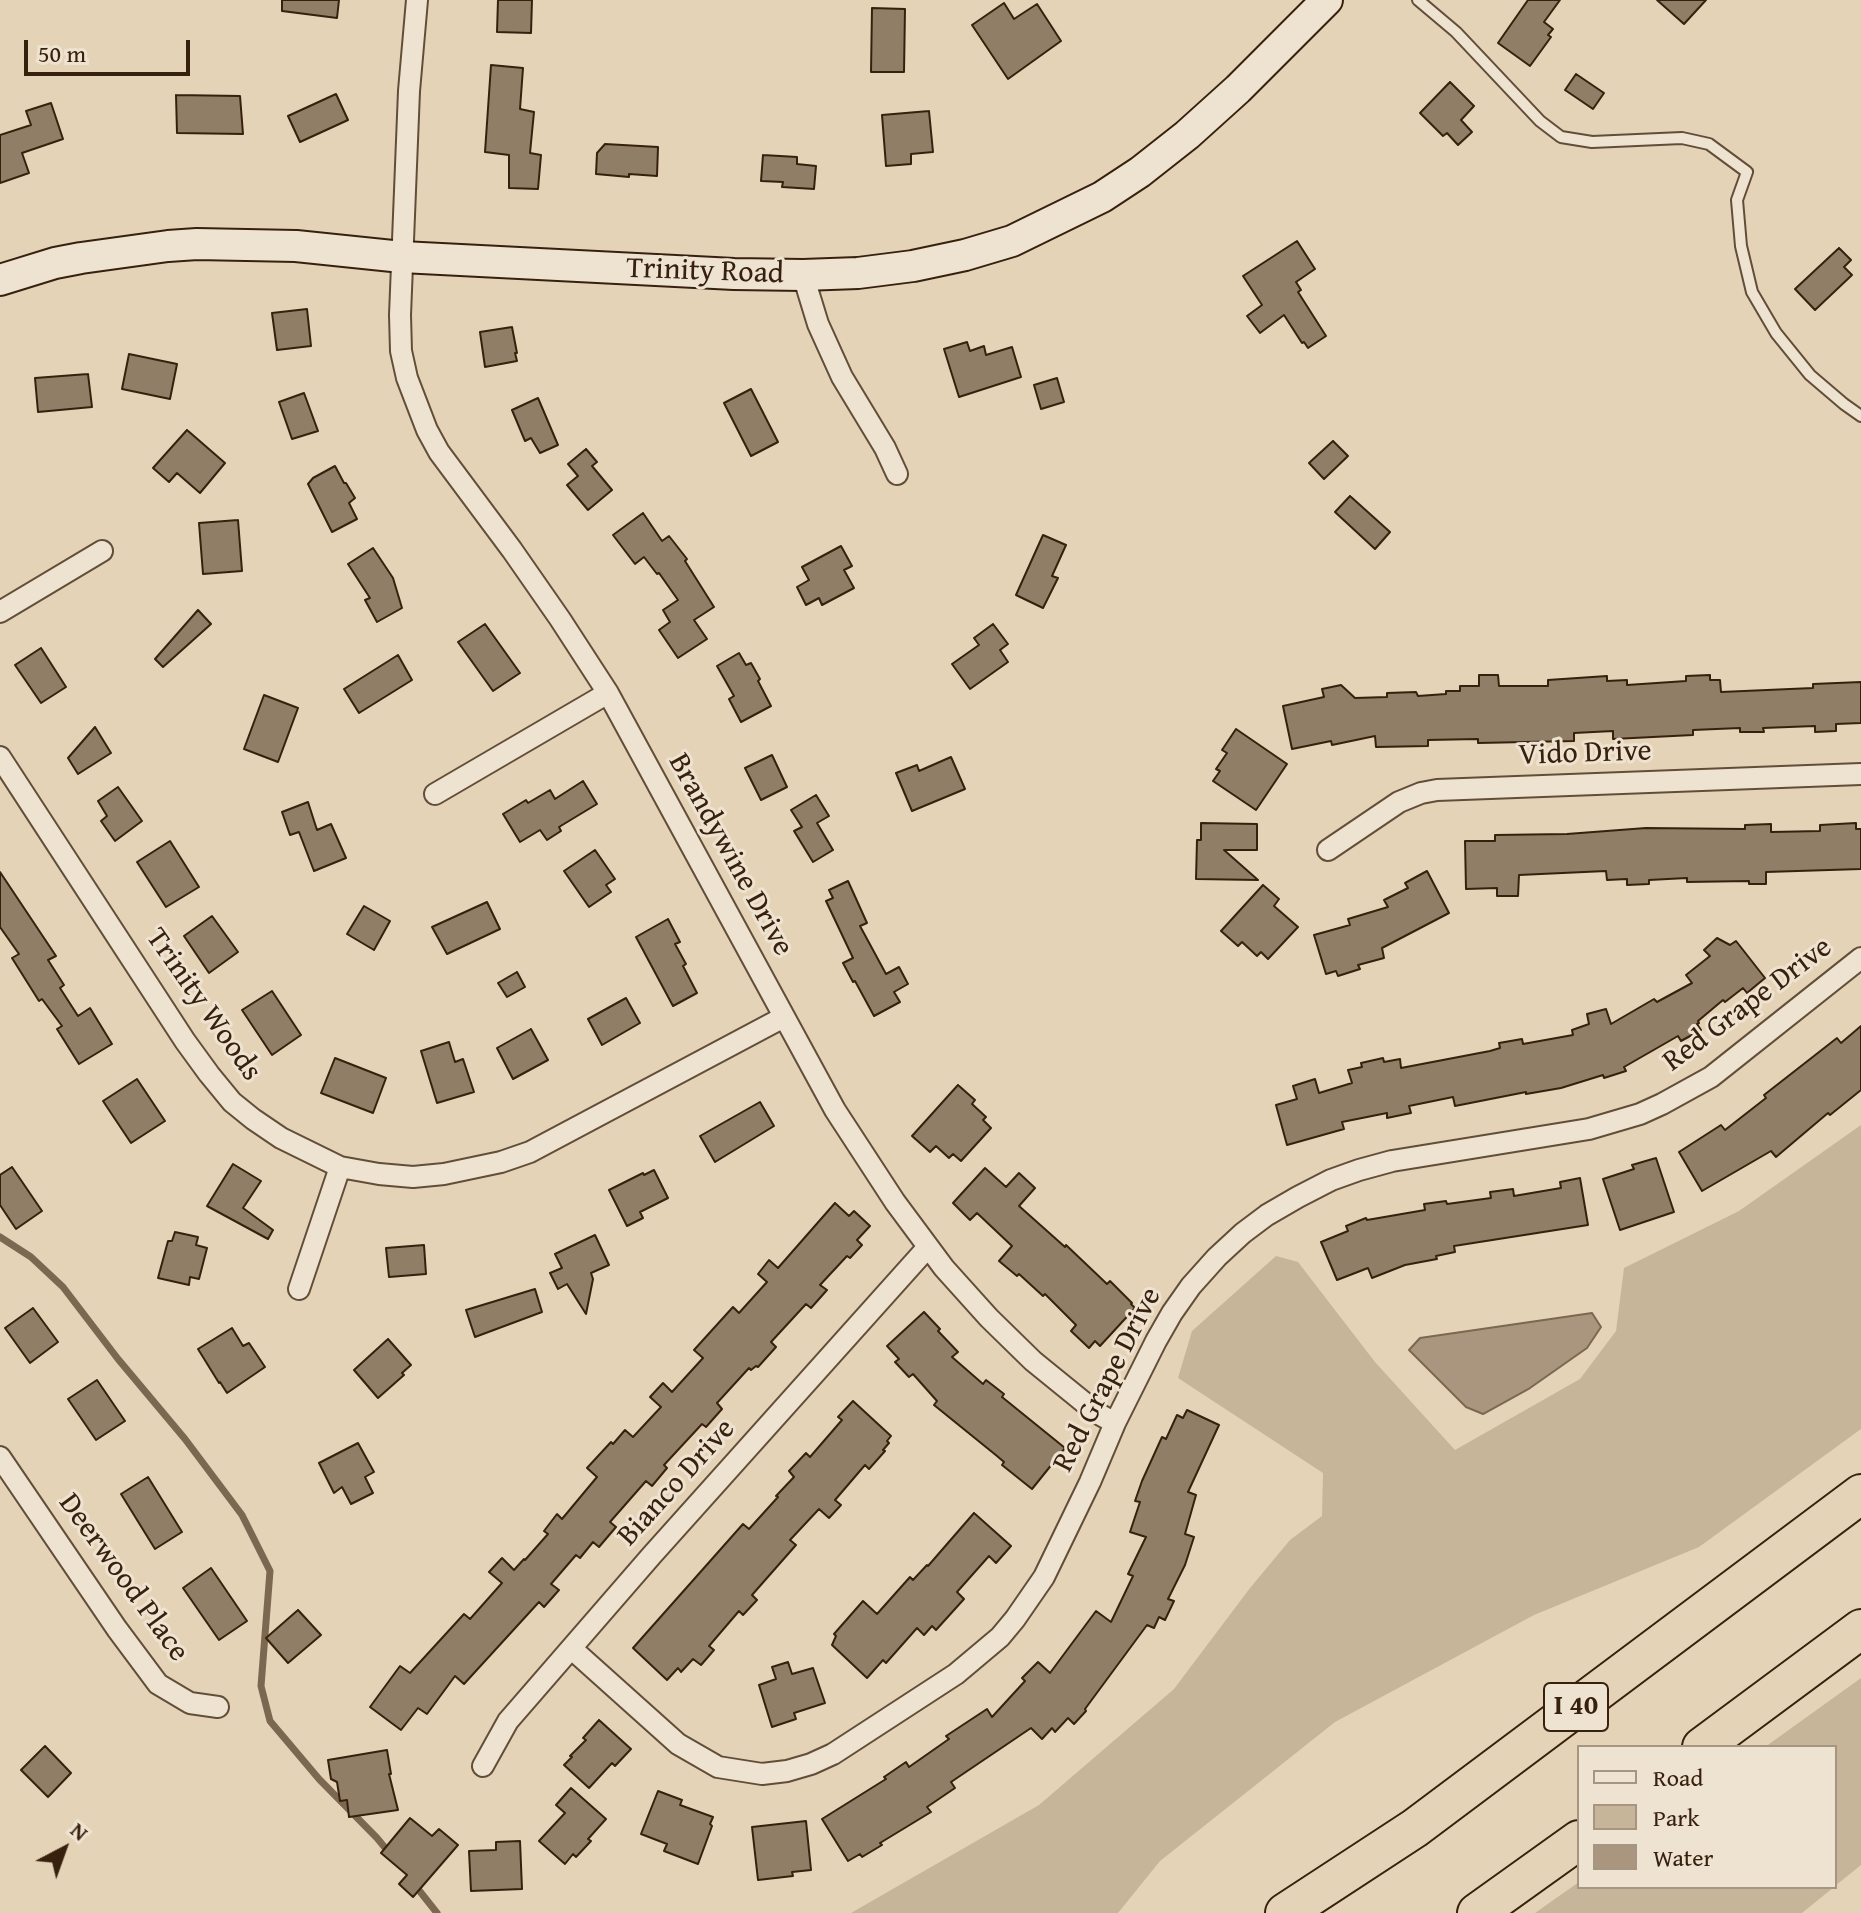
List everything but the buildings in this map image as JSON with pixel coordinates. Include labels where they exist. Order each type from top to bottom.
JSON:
[{"type":"highway","name":"I 40","points":[[1285,1913],[1415,1828],[1861,1494]]},
{"type":"highway","points":[[1705,1745],[1861,1629]]},
{"type":"highway","points":[[1477,1913],[1577,1841]]},
{"type":"main road","name":"Trinity Road","points":[[0,280],[55,263],[197,244],[296,246],[402,257],[667,271],[803,275],[858,273],[913,266],[1012,241],[1102,197],[1187,135],[1327,0]]},
{"type":"street","name":"Brandywine Drive","points":[[417,0],[409,91],[400,315],[401,351],[407,378],[427,430],[439,452],[520,561],[608,693],[835,1110],[888,1192],[928,1247],[989,1318],[1033,1361],[1097,1413],[1115,1423]]},
{"type":"street","points":[[803,275],[818,324],[842,377],[897,474]]},
{"type":"street","points":[[0,612],[102,551]]},
{"type":"street","points":[[435,794],[608,693]]},
{"type":"street","name":"Trinity Woods","points":[[0,757],[185,1041],[232,1102],[281,1138],[340,1167],[413,1177],[472,1169],[530,1152],[784,1017]]},
{"type":"street","name":"Vido Drive","points":[[1328,850],[1399,802],[1437,790],[1861,774]]},
{"type":"street","name":"Red Grape Drive","points":[[572,1649],[678,1744],[718,1767],[762,1774],[787,1771],[833,1754],[956,1674],[1000,1637],[1031,1598],[1172,1313],[1191,1286],[1243,1233],[1267,1215],[1331,1180],[1359,1170],[1392,1161],[1562,1134],[1640,1114],[1711,1077],[1861,958]]},
{"type":"street","points":[[299,1289],[340,1167]]},
{"type":"street","name":"Bianco Drive","points":[[483,1766],[508,1721],[928,1247]]},
{"type":"street","name":"Deerwood Place","points":[[0,1457],[158,1684],[190,1703],[218,1707]]},
{"type":"lane","points":[[1418,0],[1456,32],[1540,121],[1561,137],[1592,142],[1682,138],[1709,144],[1747,172],[1737,200],[1741,246],[1752,292],[1776,333],[1810,375],[1861,416]]},
{"type":"green space","points":[[1861,1125],[1861,1429],[1699,1547],[1534,1615],[1335,1722],[1160,1861],[1118,1913],[851,1913],[1039,1805],[1174,1689],[1290,1540],[1322,1516],[1323,1473],[1178,1378],[1192,1331],[1276,1256],[1298,1262],[1375,1362],[1455,1450],[1580,1379],[1616,1331],[1624,1268],[1739,1211]]},
{"type":"green space","points":[[1861,1678],[1861,1865],[1837,1884],[1837,1745],[1768,1745]]},
{"type":"green space","points":[[1577,1883],[1577,1889],[1832,1889],[1802,1913],[1535,1913]]},
{"type":"water","points":[[1592,1313],[1601,1327],[1587,1348],[1530,1388],[1483,1414],[1466,1407],[1409,1350],[1420,1338]]},
{"type":"waterway","points":[[0,1237],[31,1257],[63,1287],[242,1515],[270,1571],[261,1686],[270,1721],[319,1779],[391,1855]]},
{"type":"waterway","points":[[414,1884],[437,1913]]}]
